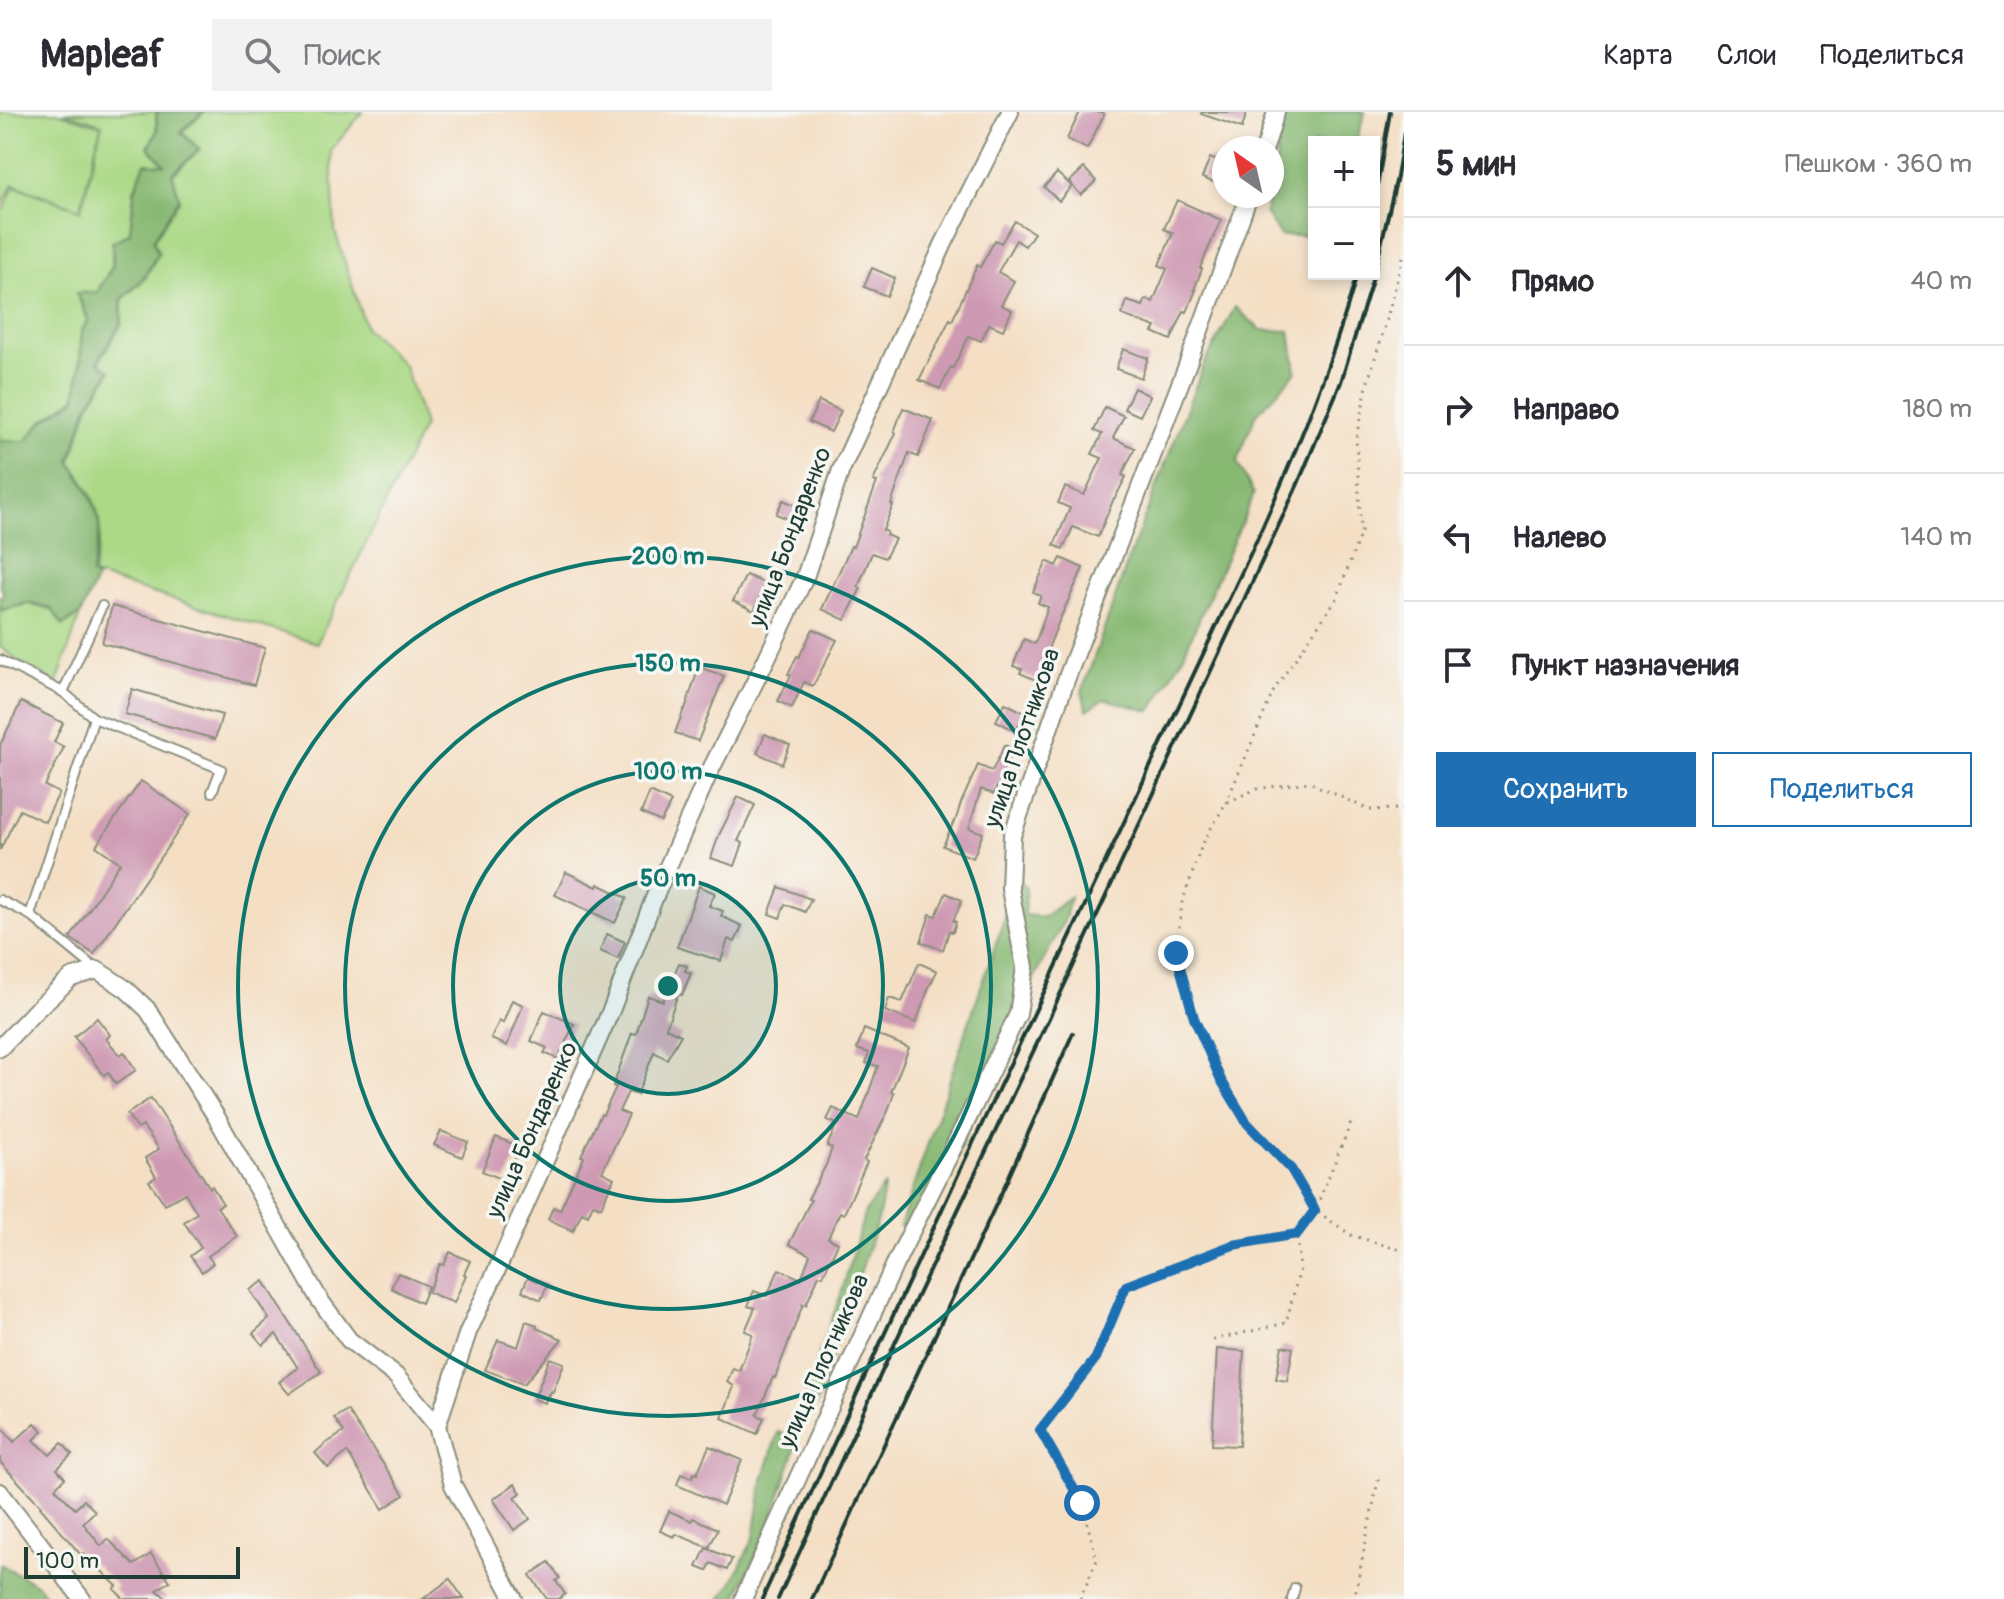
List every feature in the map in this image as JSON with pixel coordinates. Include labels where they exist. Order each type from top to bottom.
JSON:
[{"type":"street","name":"улица Бондаренко","points":[[437,1426],[468,1332],[612,1008],[660,882],[708,775],[805,577],[841,470],[944,243],[1010,112]]},
{"type":"street","points":[[1269,136],[1276,112]]},
{"type":"street","name":"улица Плотникова","points":[[743,1599],[895,1264],[1018,1014],[1025,967],[1010,889],[1012,836],[1066,680],[1245,208]]},
{"type":"street","points":[[0,1048],[71,978],[97,970],[126,989],[148,1010],[217,1118],[319,1299],[349,1340],[396,1376],[437,1426],[453,1485],[514,1599]]},
{"type":"street","points":[[0,1492],[82,1599]]},
{"type":"lane","points":[[63,692],[102,606]]},
{"type":"lane","points":[[0,660],[63,692],[94,718],[221,769],[212,792]]},
{"type":"lane","points":[[30,915],[94,718]]},
{"type":"lane","points":[[0,900],[30,915],[97,970]]},
{"type":"lane","points":[[1292,1599],[1295,1588]]},
{"type":"path","points":[[1404,253],[1368,381],[1356,438],[1361,532],[1337,598],[1274,690],[1226,803],[1203,842],[1182,903],[1176,953],[1194,1018],[1221,1080],[1247,1123],[1291,1169],[1315,1210],[1351,1235],[1404,1251]]},
{"type":"path","points":[[1226,803],[1256,789],[1309,782],[1369,810],[1404,809]]},
{"type":"path","points":[[1213,1340],[1286,1323],[1300,1269],[1297,1234],[1315,1210],[1351,1123]]},
{"type":"path","points":[[1080,1599],[1097,1560],[1082,1503],[1040,1430],[1096,1358],[1126,1286],[1233,1245],[1297,1234]]},
{"type":"path","points":[[1354,1599],[1379,1476]]},
{"type":"green space","points":[[0,112],[57,112],[101,126],[80,209],[13,184],[0,208]]},
{"type":"green space","points":[[63,112],[156,112],[156,132],[148,147],[164,165],[145,163],[134,189],[130,232],[112,242],[112,266],[97,292],[76,293],[88,320],[81,331],[75,398],[42,421],[26,441],[0,440],[0,210],[4,209],[14,186],[81,210],[102,124]]},
{"type":"green space","points":[[157,112],[203,112],[180,132],[199,149],[172,174],[179,198],[153,240],[158,253],[143,278],[121,300],[121,323],[97,362],[110,370],[87,408],[70,461],[96,512],[99,536],[91,575],[97,578],[81,613],[63,625],[52,609],[28,603],[0,610],[0,596],[4,594],[0,585],[0,441],[26,441],[42,422],[76,399],[82,331],[89,320],[77,293],[97,293],[113,266],[113,242],[130,233],[135,190],[145,163],[165,165],[149,147],[157,132]]},
{"type":"green space","points":[[205,112],[363,112],[331,150],[335,231],[366,329],[404,365],[424,425],[317,643],[93,575],[99,521],[91,494],[71,462],[88,408],[111,371],[99,362],[122,324],[122,300],[145,279],[159,253],[154,240],[180,199],[173,175],[200,149],[182,132]]},
{"type":"green space","points":[[1286,112],[1365,112],[1358,136],[1308,136],[1308,236],[1280,236],[1265,213],[1266,208],[1284,208],[1284,136],[1279,136]]},
{"type":"green space","points":[[1235,307],[1261,330],[1290,331],[1296,372],[1255,416],[1237,462],[1254,494],[1183,656],[1151,711],[1104,699],[1087,710],[1082,692],[1130,555],[1203,367]]},
{"type":"green space","points":[[28,604],[52,610],[63,626],[80,615],[57,683],[22,664],[0,647],[0,611]]},
{"type":"green space","points":[[1017,881],[1026,888],[1024,915],[1044,917],[1070,897],[1065,919],[1032,982],[1013,1036],[978,1097],[954,1167],[916,1231],[900,1226]]},
{"type":"green space","points":[[885,1184],[879,1216],[816,1406],[803,1407],[865,1212]]},
{"type":"green space","points":[[778,1432],[798,1440],[770,1525],[736,1599],[721,1599],[754,1537],[763,1480]]},
{"type":"green space","points":[[0,1564],[38,1585],[48,1599],[0,1599]]},
{"type":"building","points":[[1080,112],[1103,112],[1104,115],[1087,149],[1067,139]]},
{"type":"building","points":[[1202,112],[1247,112],[1242,128]]},
{"type":"building","points":[[1210,158],[1212,159],[1212,182],[1202,178]]},
{"type":"building","points":[[1084,168],[1096,181],[1081,195],[1069,182]]},
{"type":"building","points":[[1057,173],[1072,186],[1059,201],[1044,187]]},
{"type":"building","points":[[1177,200],[1221,220],[1200,268],[1187,312],[1184,311],[1171,340],[1153,332],[1156,327],[1122,315],[1127,301],[1143,306],[1146,299],[1153,302],[1167,269],[1159,265],[1173,233],[1164,229]]},
{"type":"building","points":[[1015,221],[1034,233],[1025,246],[1016,240],[998,272],[1014,281],[1001,305],[1012,310],[1003,330],[989,324],[981,341],[969,336],[940,389],[919,380],[950,319],[952,321],[977,265],[980,267],[995,240],[1001,243]]},
{"type":"building","points":[[872,268],[895,278],[887,296],[864,287]]},
{"type":"building","points":[[1123,349],[1148,358],[1141,378],[1116,369]]},
{"type":"building","points":[[1134,388],[1150,396],[1140,416],[1124,409]]},
{"type":"building","points":[[819,401],[841,411],[831,432],[809,422]]},
{"type":"building","points":[[1105,407],[1124,416],[1113,438],[1135,448],[1122,475],[1126,477],[1098,537],[1073,527],[1063,549],[1054,545],[1070,508],[1058,503],[1065,487],[1084,495],[1102,458],[1092,454],[1102,434],[1094,431]]},
{"type":"building","points":[[903,408],[933,420],[918,457],[909,453],[891,504],[883,530],[895,539],[885,558],[872,553],[858,587],[861,588],[845,620],[822,609],[853,547],[877,482],[873,481],[896,433]]},
{"type":"building","points":[[783,500],[804,509],[798,523],[776,514]]},
{"type":"building","points":[[1061,558],[1083,568],[1046,654],[1050,656],[1040,682],[1020,673],[1022,669],[1013,666],[1024,639],[1035,644],[1048,607],[1038,603],[1041,596],[1033,592],[1047,561],[1057,566]]},
{"type":"building","points":[[746,575],[766,584],[754,611],[733,601]]},
{"type":"building","points":[[112,606],[265,648],[254,685],[102,643]]},
{"type":"building","points":[[813,629],[837,640],[813,686],[804,682],[792,708],[778,701],[791,675],[788,674]]},
{"type":"building","points":[[699,667],[724,676],[698,741],[675,733]]},
{"type":"building","points":[[132,689],[222,715],[215,739],[125,714]]},
{"type":"building","points":[[21,702],[63,723],[54,742],[64,747],[45,786],[59,793],[45,822],[20,810],[0,850],[0,745]]},
{"type":"building","points":[[1005,703],[1025,713],[1016,731],[996,721]]},
{"type":"building","points":[[765,734],[790,745],[782,764],[757,753]]},
{"type":"building","points":[[1005,745],[1013,749],[994,794],[981,789],[969,828],[983,833],[973,858],[943,846],[978,765],[992,771]]},
{"type":"building","points":[[141,781],[190,814],[94,954],[70,938],[120,863],[96,846]]},
{"type":"building","points":[[650,792],[671,802],[661,822],[641,813]]},
{"type":"building","points":[[738,797],[755,805],[738,841],[743,843],[735,866],[711,858]]},
{"type":"building","points":[[566,872],[627,898],[615,923],[555,895]]},
{"type":"building","points":[[699,886],[715,893],[709,906],[723,911],[721,916],[742,926],[735,942],[728,939],[721,961],[677,947]]},
{"type":"building","points":[[779,887],[811,899],[805,912],[785,904],[780,918],[769,914]]},
{"type":"building","points":[[946,893],[962,900],[953,921],[956,922],[953,932],[949,931],[943,950],[921,942],[930,914],[936,916]]},
{"type":"building","points":[[607,934],[625,942],[618,959],[600,951]]},
{"type":"building","points":[[679,963],[687,966],[685,971],[691,973],[682,995],[678,994],[666,1028],[681,1035],[667,1059],[654,1052],[637,1095],[628,1092],[619,1111],[629,1115],[602,1172],[614,1178],[601,1207],[593,1204],[588,1215],[582,1212],[573,1231],[548,1219],[553,1207],[560,1210],[584,1157],[581,1156],[616,1087],[613,1086],[632,1033],[636,1034],[648,996],[663,1001]]},
{"type":"building","points":[[919,963],[937,971],[916,1023],[885,1011],[889,998],[902,1002]]},
{"type":"building","points":[[512,1000],[523,1005],[507,1046],[491,1039],[499,1021],[503,1023]]},
{"type":"building","points":[[544,1011],[574,1024],[558,1059],[544,1053],[547,1048],[531,1041]]},
{"type":"building","points":[[97,1018],[110,1035],[106,1039],[120,1055],[124,1052],[136,1070],[116,1084],[108,1072],[104,1075],[74,1037]]},
{"type":"building","points":[[864,1029],[909,1048],[891,1092],[894,1093],[888,1111],[864,1160],[867,1162],[844,1214],[840,1212],[828,1238],[838,1243],[823,1276],[819,1275],[806,1305],[803,1304],[775,1378],[757,1415],[764,1418],[757,1434],[722,1418],[734,1386],[727,1382],[733,1368],[739,1371],[753,1334],[745,1331],[755,1308],[748,1306],[754,1291],[767,1296],[779,1269],[801,1279],[810,1255],[789,1244],[832,1148],[827,1146],[837,1124],[827,1120],[833,1108],[859,1120],[878,1066],[866,1063],[869,1053],[857,1049]]},
{"type":"building","points":[[151,1098],[210,1188],[212,1186],[223,1204],[217,1207],[237,1236],[208,1256],[213,1263],[202,1272],[190,1256],[201,1248],[184,1222],[197,1213],[185,1193],[165,1204],[149,1181],[156,1177],[145,1158],[159,1149],[143,1126],[138,1129],[127,1114]]},
{"type":"building","points":[[441,1131],[468,1142],[462,1157],[434,1145]]},
{"type":"building","points":[[496,1137],[520,1147],[506,1181],[482,1171]]},
{"type":"building","points":[[450,1252],[470,1261],[454,1303],[428,1292],[440,1264],[444,1265]]},
{"type":"building","points":[[398,1273],[428,1286],[421,1303],[391,1288]]},
{"type":"building","points":[[528,1277],[547,1285],[541,1300],[522,1291]]},
{"type":"building","points":[[264,1281],[321,1372],[289,1394],[279,1382],[298,1368],[276,1334],[263,1345],[253,1333],[269,1319],[250,1290]]},
{"type":"building","points":[[526,1321],[562,1339],[524,1384],[485,1370],[498,1340],[518,1347]]},
{"type":"building","points":[[1282,1346],[1293,1348],[1287,1381],[1276,1379]]},
{"type":"building","points":[[1217,1349],[1244,1351],[1239,1446],[1212,1445]]},
{"type":"building","points":[[550,1358],[564,1363],[553,1392],[548,1394],[545,1403],[534,1399]]},
{"type":"building","points":[[347,1410],[404,1495],[383,1509],[347,1452],[328,1468],[315,1453],[344,1432],[334,1418]]},
{"type":"building","points":[[35,1423],[43,1431],[34,1440],[50,1455],[62,1443],[72,1454],[57,1469],[65,1478],[55,1488],[75,1509],[84,1500],[95,1511],[83,1523],[101,1546],[108,1539],[134,1565],[151,1554],[170,1581],[157,1590],[167,1599],[124,1599],[114,1589],[117,1586],[83,1553],[81,1555],[0,1462],[0,1425],[14,1442]]},
{"type":"building","points":[[709,1446],[742,1460],[723,1505],[677,1485],[681,1474],[692,1478],[694,1473],[697,1474]]},
{"type":"building","points":[[515,1484],[521,1493],[515,1497],[530,1519],[514,1530],[493,1499]]},
{"type":"building","points":[[669,1511],[718,1529],[709,1548],[676,1534],[674,1537],[660,1531]]},
{"type":"building","points":[[706,1548],[732,1559],[727,1570],[711,1563],[707,1571],[697,1567]]},
{"type":"building","points":[[549,1562],[560,1578],[556,1581],[565,1594],[559,1599],[547,1599],[530,1575]]},
{"type":"building","points":[[450,1579],[464,1599],[423,1599]]},
{"type":"railway","points":[[1380,170],[1390,112]]},
{"type":"railway","points":[[1380,249],[1404,133]]},
{"type":"railway","points":[[762,1599],[1254,546],[1311,412],[1355,280]]},
{"type":"railway","points":[[778,1599],[1297,486],[1341,382],[1372,280]]},
{"type":"railway","points":[[812,1599],[1073,1033]]},
{"type":"route","points":[[1082,1503],[1040,1430],[1096,1358],[1126,1286],[1233,1245],[1297,1234],[1315,1210],[1291,1169],[1247,1123],[1221,1080],[1194,1018],[1176,953]]}]
